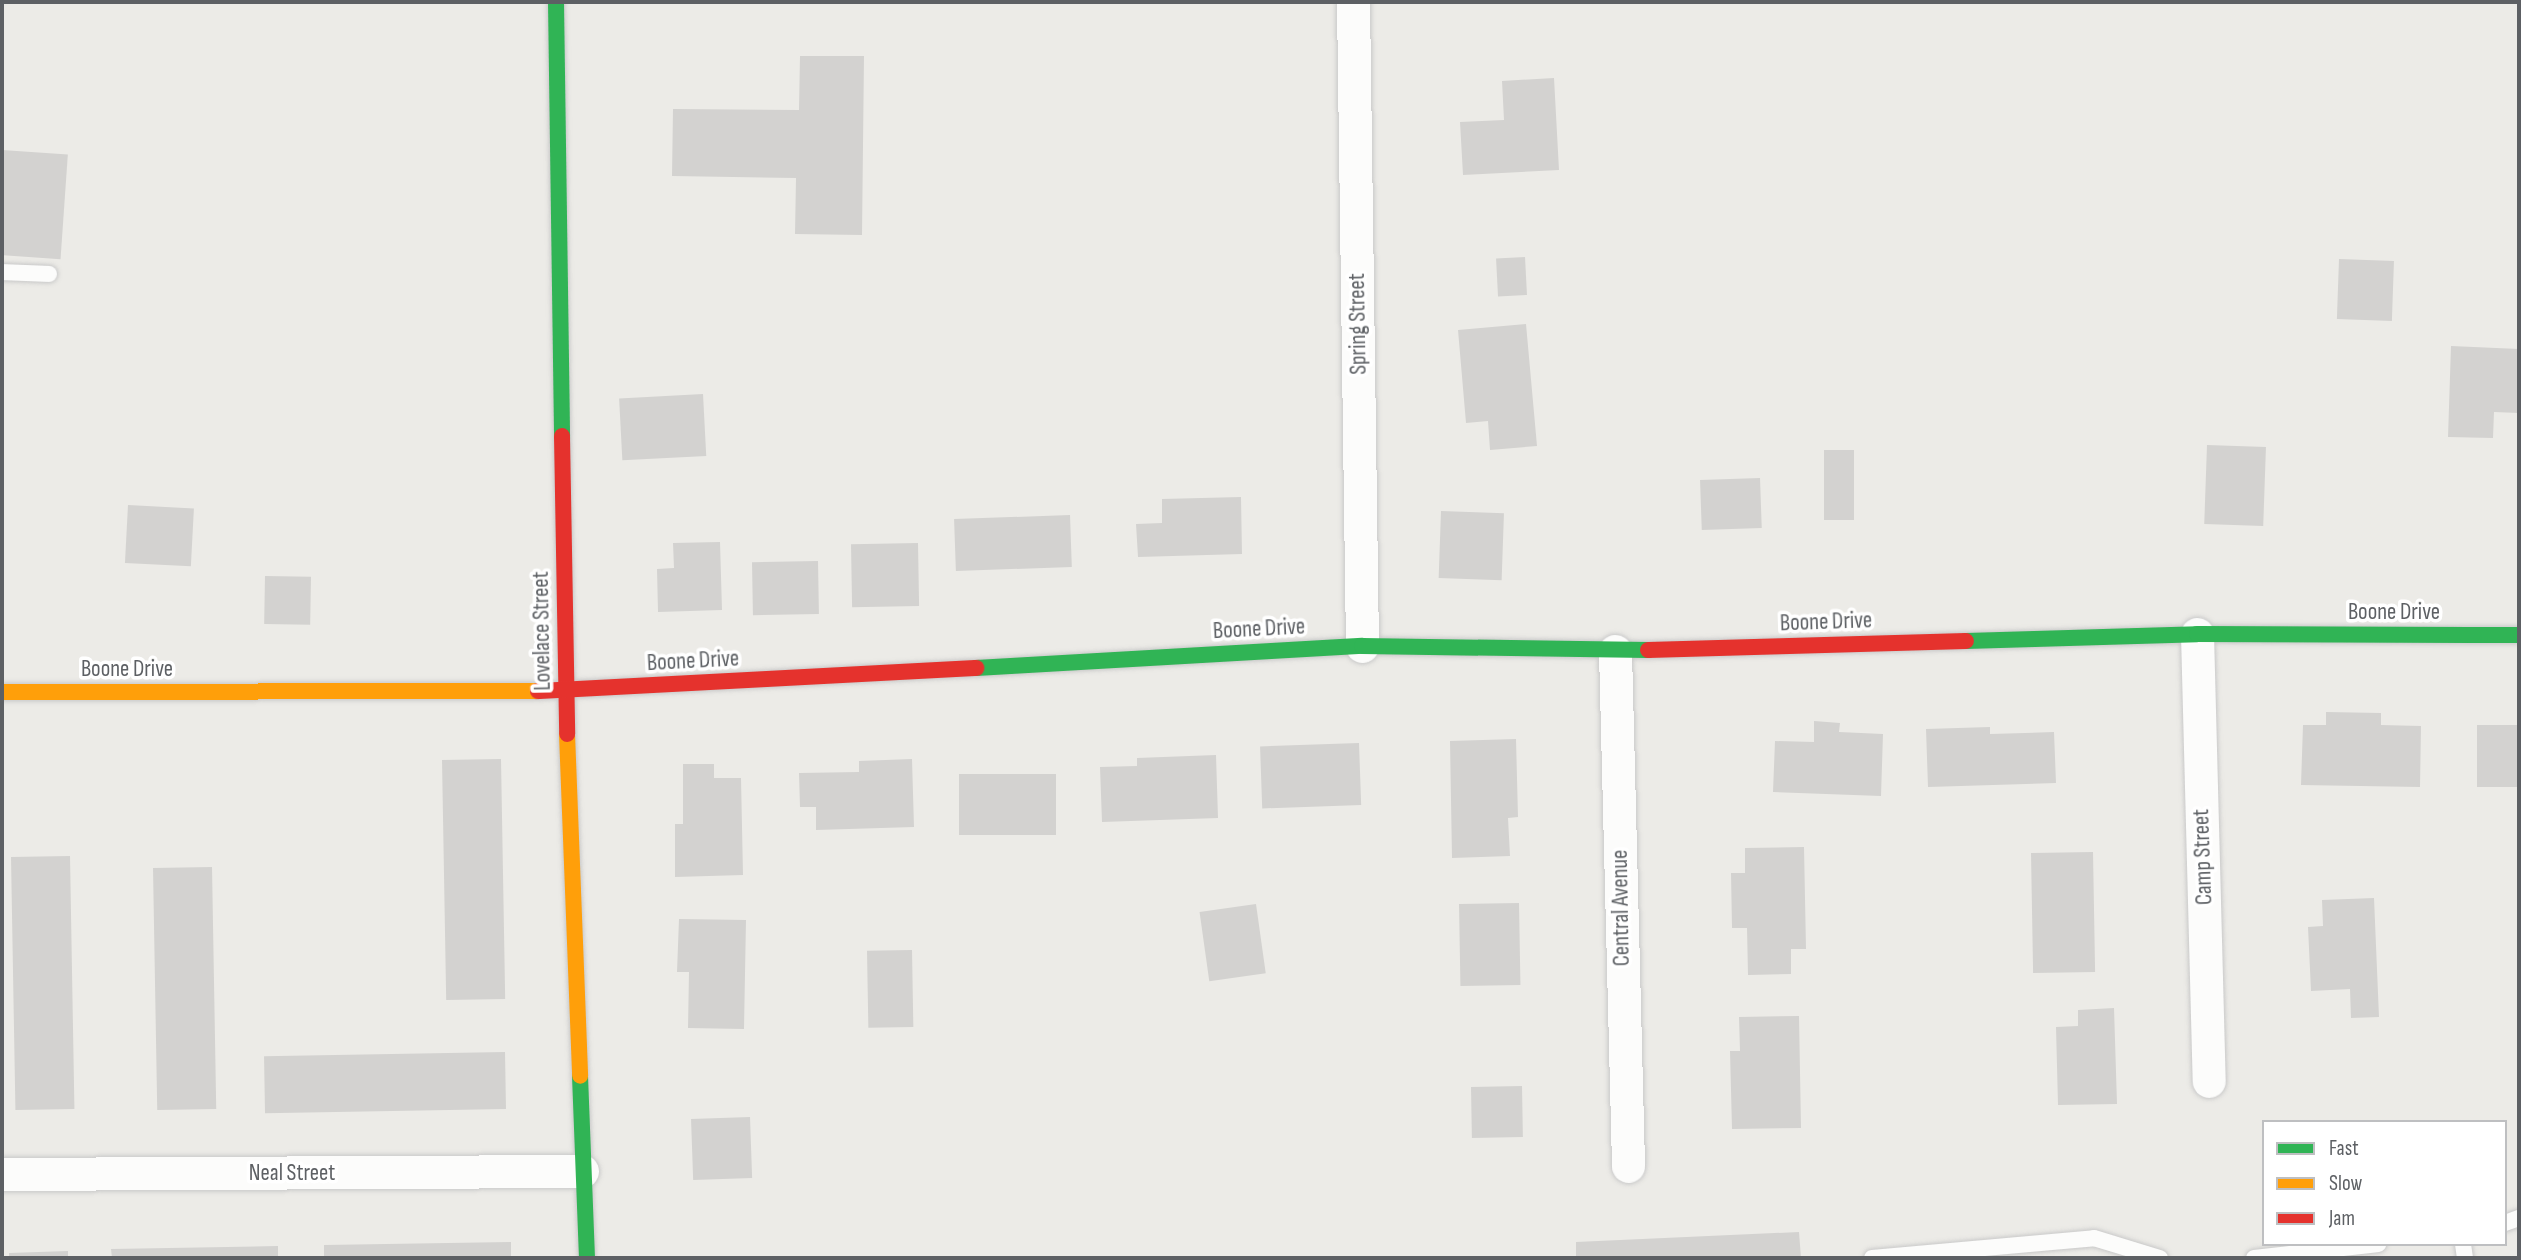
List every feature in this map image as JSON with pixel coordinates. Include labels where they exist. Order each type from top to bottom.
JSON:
[{"type":"street","name":"Lovelace Street","points":[[556,2],[565,691],[586,1258]]},
{"type":"street","name":"Spring Street","points":[[1353,2],[1362,646]]},
{"type":"street","name":"Boone Drive","points":[[2,692],[565,691],[1362,646],[1615,651],[2197,634],[2519,635]]},
{"type":"street","name":"Camp Street","points":[[2197,634],[2209,1081]]},
{"type":"street","name":"Central Avenue","points":[[1615,651],[1628,1166]]},
{"type":"street","name":"Neal Street","points":[[2,1174],[582,1171]]},
{"type":"lane","points":[[2,272],[49,274]]},
{"type":"lane","points":[[1872,1258],[2094,1238],[2160,1258]]},
{"type":"lane","points":[[2254,1258],[2294,1256],[2364,1246]]},
{"type":"building","points":[[800,56],[864,56],[862,235],[795,234],[796,178],[672,176],[673,109],[799,110]]},
{"type":"building","points":[[1554,78],[1559,170],[1463,175],[1460,122],[1504,120],[1502,81]]},
{"type":"building","points":[[2,150],[68,155],[61,259],[2,255]]},
{"type":"building","points":[[1525,257],[1527,295],[1498,296],[1496,259]]},
{"type":"building","points":[[2339,259],[2394,261],[2392,321],[2337,319]]},
{"type":"building","points":[[1526,324],[1537,446],[1490,450],[1488,421],[1466,423],[1458,330]]},
{"type":"building","points":[[2451,346],[2519,349],[2519,413],[2494,412],[2493,438],[2448,437]]},
{"type":"building","points":[[703,394],[706,456],[622,460],[619,398]]},
{"type":"building","points":[[2207,445],[2266,447],[2263,526],[2204,524]]},
{"type":"building","points":[[1824,450],[1854,450],[1854,520],[1824,520]]},
{"type":"building","points":[[1760,478],[1762,528],[1702,530],[1700,480]]},
{"type":"building","points":[[1241,497],[1242,554],[1138,557],[1136,524],[1162,523],[1162,499]]},
{"type":"building","points":[[128,505],[194,508],[191,566],[125,563]]},
{"type":"building","points":[[1441,511],[1504,513],[1502,580],[1439,578]]},
{"type":"building","points":[[1070,515],[1072,567],[956,571],[954,519]]},
{"type":"building","points":[[720,542],[722,610],[658,612],[657,569],[674,568],[673,543]]},
{"type":"building","points":[[918,543],[919,606],[852,607],[851,544]]},
{"type":"building","points":[[818,561],[819,614],[753,615],[752,562]]},
{"type":"building","points":[[265,576],[311,577],[310,625],[264,624]]},
{"type":"building","points":[[2326,712],[2381,713],[2381,725],[2421,726],[2420,787],[2301,785],[2303,725],[2326,725]]},
{"type":"building","points":[[1814,721],[1840,723],[1839,732],[1883,734],[1881,796],[1773,792],[1775,741],[1814,742]]},
{"type":"building","points":[[2477,725],[2519,725],[2519,787],[2477,787]]},
{"type":"building","points":[[1990,727],[1990,734],[2054,732],[2056,783],[1928,787],[1926,729]]},
{"type":"building","points":[[1516,739],[1518,817],[1508,818],[1510,856],[1452,858],[1450,741]]},
{"type":"building","points":[[1359,743],[1361,805],[1262,808],[1260,746]]},
{"type":"building","points":[[1216,755],[1218,818],[1102,822],[1100,767],[1137,766],[1137,758]]},
{"type":"building","points":[[501,759],[505,999],[446,1000],[442,760]]},
{"type":"building","points":[[912,759],[914,827],[816,830],[816,807],[800,807],[799,773],[859,772],[859,761]]},
{"type":"building","points":[[683,764],[714,764],[714,778],[741,778],[743,875],[675,877],[675,824],[683,824]]},
{"type":"building","points":[[959,774],[1056,774],[1056,835],[959,835]]},
{"type":"building","points":[[1804,847],[1806,949],[1791,949],[1791,974],[1748,975],[1747,928],[1732,928],[1731,873],[1745,873],[1745,848]]},
{"type":"building","points":[[2093,852],[2095,972],[2033,973],[2031,853]]},
{"type":"building","points":[[70,856],[74,1109],[15,1110],[11,857]]},
{"type":"building","points":[[212,867],[216,1109],[157,1110],[153,868]]},
{"type":"building","points":[[2374,898],[2379,1017],[2351,1018],[2350,989],[2311,991],[2308,927],[2323,926],[2322,900]]},
{"type":"building","points":[[1519,903],[1520,985],[1460,986],[1459,904]]},
{"type":"building","points":[[1256,904],[1266,973],[1209,981],[1200,912]]},
{"type":"building","points":[[679,919],[746,920],[744,1029],[688,1028],[689,972],[677,972]]},
{"type":"building","points":[[912,950],[913,1027],[868,1028],[867,951]]},
{"type":"building","points":[[2114,1008],[2117,1104],[2058,1105],[2056,1027],[2078,1026],[2078,1010]]},
{"type":"building","points":[[1799,1016],[1801,1128],[1732,1129],[1730,1051],[1740,1051],[1739,1017]]},
{"type":"building","points":[[505,1052],[506,1109],[265,1113],[264,1056]]},
{"type":"building","points":[[1522,1086],[1523,1137],[1472,1138],[1471,1087]]},
{"type":"building","points":[[750,1117],[752,1178],[693,1180],[691,1119]]},
{"type":"building","points":[[1799,1232],[1801,1258],[1576,1258],[1576,1242]]},
{"type":"building","points":[[511,1242],[511,1258],[324,1258],[324,1245]]},
{"type":"building","points":[[278,1246],[278,1258],[112,1258],[111,1249]]},
{"type":"building","points":[[68,1251],[68,1258],[9,1258],[9,1253]]},
{"type":"traffic: fast","points":[[556,2],[562,436]]},
{"type":"traffic: fast","points":[[1966,641],[2197,634],[2519,635]]},
{"type":"traffic: fast","points":[[976,668],[1362,646],[1648,650]]},
{"type":"traffic: fast","points":[[580,1076],[587,1258]]},
{"type":"traffic: slow","points":[[2,692],[538,691]]},
{"type":"traffic: slow","points":[[567,734],[580,1076]]},
{"type":"traffic: jam","points":[[562,436],[567,734]]},
{"type":"traffic: jam","points":[[1648,650],[1966,641]]},
{"type":"traffic: jam","points":[[538,691],[976,668]]}]
